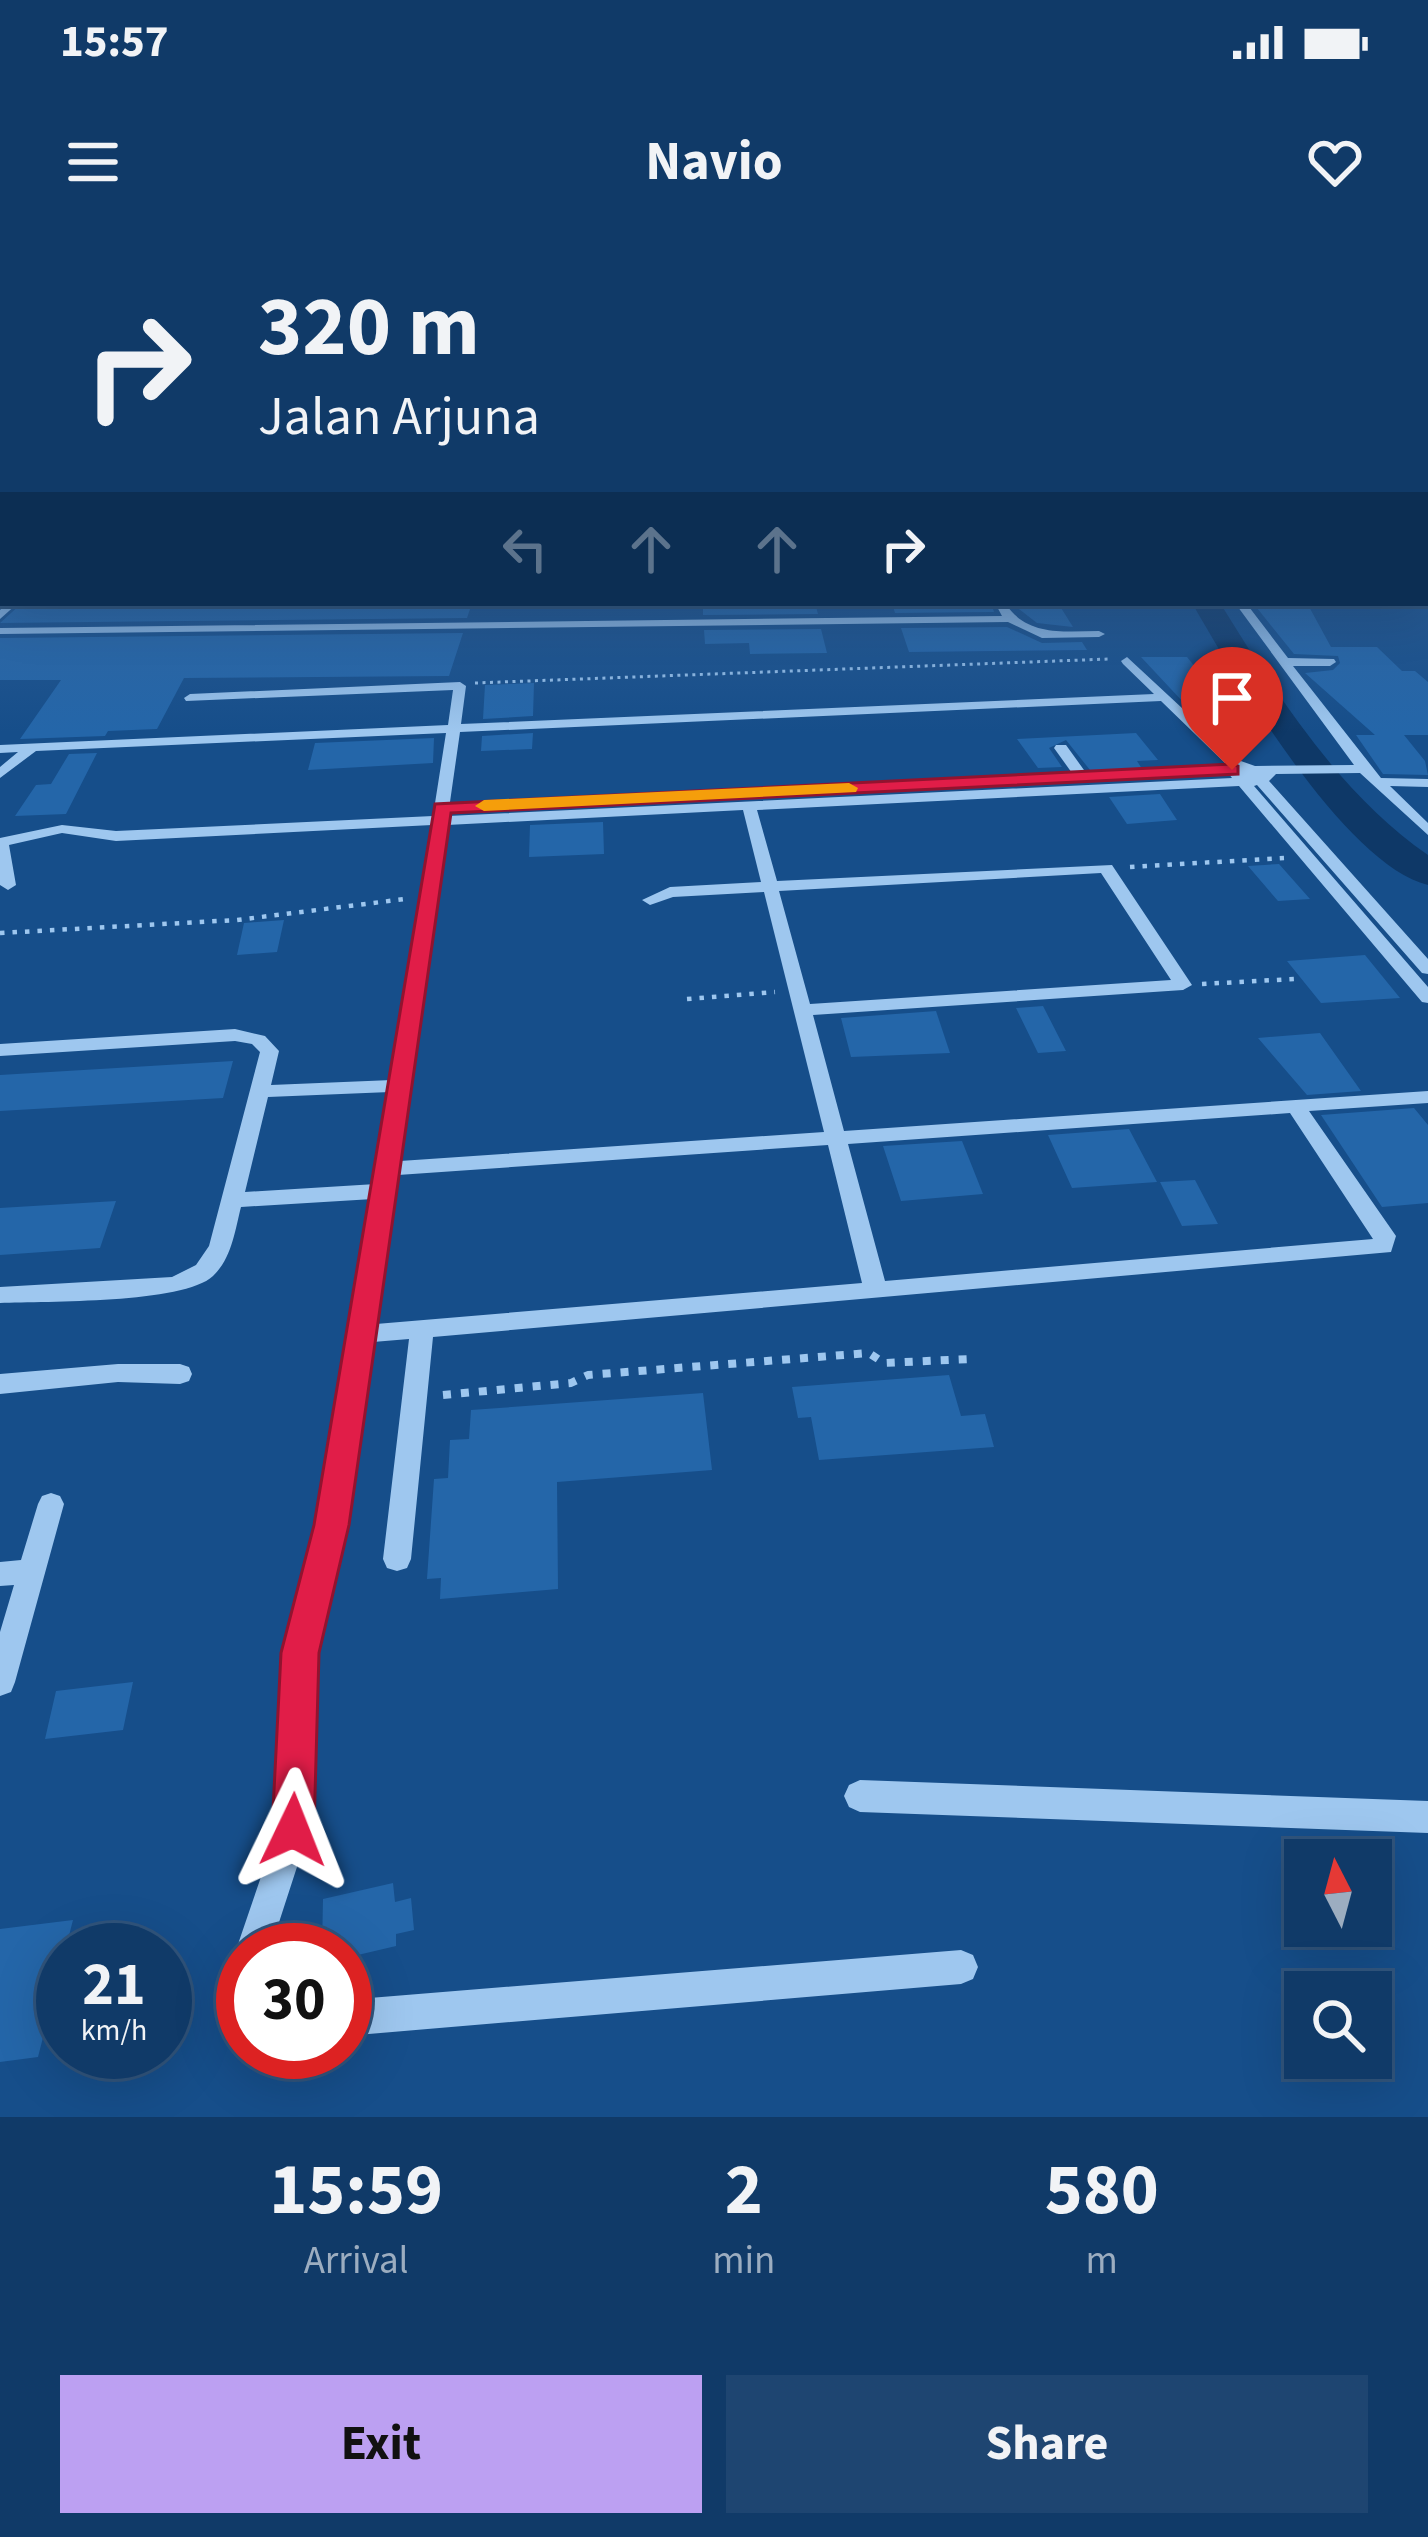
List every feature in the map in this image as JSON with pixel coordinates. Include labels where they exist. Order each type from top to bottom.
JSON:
[{"type":"street","points":[[1002,606],[1010,619]]},
{"type":"street","points":[[1242,606],[1359,769],[1428,831]]},
{"type":"street","points":[[0,631],[1010,619],[1042,635],[1099,634]]},
{"type":"street","points":[[476,646],[482,623]]},
{"type":"street","points":[[1127,661],[1253,772],[1428,969]]},
{"type":"street","points":[[1286,662],[1330,662]]},
{"type":"street","points":[[190,698],[460,686],[331,1525],[300,1653],[293,1830],[262,1923]]},
{"type":"street","points":[[0,749],[1165,697]]},
{"type":"street","points":[[0,774],[32,748]]},
{"type":"street","points":[[1061,748],[1082,777]]},
{"type":"street","points":[[991,787],[1082,777],[1359,769]]},
{"type":"street","points":[[8,885],[0,843],[46,831],[95,830],[116,836],[324,819],[1253,772]]},
{"type":"street","points":[[1253,772],[1306,856],[1428,997]]},
{"type":"street","points":[[1377,782],[1428,783]]},
{"type":"street","points":[[625,805],[749,805],[784,797]]},
{"type":"street","points":[[749,805],[876,1292]]},
{"type":"street","points":[[650,900],[670,892],[1106,868],[1183,986],[802,1010]]},
{"type":"street","points":[[1342,897],[1364,897]]},
{"type":"street","points":[[0,1050],[235,1035],[258,1040],[270,1051],[220,1248],[204,1271],[175,1286],[0,1295]]},
{"type":"street","points":[[260,1091],[399,1086]]},
{"type":"street","points":[[232,1200],[833,1136],[1428,1097]]},
{"type":"street","points":[[362,1334],[1382,1246],[1385,1236],[1295,1105]]},
{"type":"street","points":[[398,1558],[422,1329]]},
{"type":"street","points":[[0,1384],[118,1373],[180,1374]]},
{"type":"street","points":[[0,1682],[51,1504]]},
{"type":"street","points":[[0,1574],[32,1571]]},
{"type":"street","points":[[860,1796],[1428,1817]]},
{"type":"street","points":[[372,2016],[961,1967]]},
{"type":"path","points":[[460,686],[1127,661]]},
{"type":"path","points":[[1106,868],[1306,856]]},
{"type":"path","points":[[0,933],[237,920],[427,897]]},
{"type":"path","points":[[1183,986],[1294,979]]},
{"type":"path","points":[[688,999],[796,988]]},
{"type":"path","points":[[415,1398],[571,1383],[588,1375],[845,1355],[869,1354],[884,1363],[970,1359]]},
{"type":"building","points":[[19,606],[471,606],[467,618],[0,623]]},
{"type":"building","points":[[703,606],[816,606],[818,614],[703,615]]},
{"type":"building","points":[[893,606],[992,606],[994,612],[895,613]]},
{"type":"building","points":[[1015,606],[1060,606],[1073,627],[1037,623]]},
{"type":"building","points":[[1255,606],[1309,606],[1331,647],[1377,647],[1402,671],[1415,671],[1428,682],[1428,735],[1404,735],[1425,761],[1428,775],[1383,774],[1356,735],[1375,735],[1305,673],[1333,670],[1340,663],[1338,656],[1294,654]]},
{"type":"building","points":[[1007,627],[1042,643],[1082,642],[1087,650],[909,652],[901,628]]},
{"type":"building","points":[[821,629],[827,653],[750,654],[749,643],[705,644],[704,630]]},
{"type":"building","points":[[463,633],[449,676],[184,678],[157,729],[108,731],[105,736],[20,739],[61,680],[0,680],[0,638]]},
{"type":"building","points":[[1141,657],[1187,657],[1222,701],[1184,703]]},
{"type":"building","points":[[534,683],[533,716],[483,719],[485,685]]},
{"type":"building","points":[[533,733],[532,749],[481,751],[482,736]]},
{"type":"building","points":[[1136,733],[1158,760],[1137,761],[1148,778],[1098,780],[1066,740],[1049,748],[1062,767],[1038,768],[1017,739]]},
{"type":"building","points":[[434,738],[433,763],[308,770],[315,743]]},
{"type":"building","points":[[97,753],[66,814],[15,816],[36,785],[51,784],[69,754]]},
{"type":"building","points":[[1160,794],[1177,820],[1127,824],[1109,797]]},
{"type":"building","points":[[603,822],[604,854],[529,857],[530,825]]},
{"type":"building","points":[[1279,864],[1310,899],[1278,901],[1248,866]]},
{"type":"building","points":[[284,920],[277,952],[237,955],[244,923]]},
{"type":"building","points":[[1365,955],[1400,998],[1321,1003],[1287,961]]},
{"type":"building","points":[[1043,1006],[1066,1051],[1038,1053],[1016,1008]]},
{"type":"building","points":[[936,1011],[950,1053],[851,1057],[841,1018]]},
{"type":"building","points":[[1320,1033],[1361,1091],[1307,1095],[1258,1038]]},
{"type":"building","points":[[233,1061],[223,1098],[0,1111],[0,1075]]},
{"type":"building","points":[[1414,1108],[1428,1125],[1428,1203],[1382,1207],[1321,1115]]},
{"type":"building","points":[[1129,1129],[1157,1182],[1072,1188],[1048,1135]]},
{"type":"building","points":[[962,1141],[983,1194],[901,1201],[883,1146]]},
{"type":"building","points":[[1195,1180],[1218,1224],[1182,1226],[1160,1182]]},
{"type":"building","points":[[116,1201],[100,1248],[0,1255],[0,1208]]},
{"type":"building","points":[[949,1375],[961,1416],[985,1414],[994,1447],[819,1460],[811,1417],[798,1418],[792,1387]]},
{"type":"building","points":[[703,1393],[712,1470],[557,1482],[558,1589],[440,1599],[441,1578],[427,1579],[434,1479],[448,1478],[450,1440],[469,1439],[471,1410]]},
{"type":"building","points":[[133,1682],[123,1730],[45,1739],[56,1691]]},
{"type":"building","points":[[393,1883],[395,1902],[411,1898],[414,1930],[396,1934],[396,1946],[372,1952],[372,1923],[323,1923],[323,1899]]},
{"type":"building","points":[[36,1925],[36,2057],[0,2062],[0,1929]]},
{"type":"waterway","points":[[1208,606],[1276,712],[1335,789],[1398,852],[1428,873]]},
{"type":"slow traffic","points":[[484,806],[849,788]]},
{"type":"route","points":[[293,1830],[300,1653],[331,1525],[442,808],[1232,770]]}]
